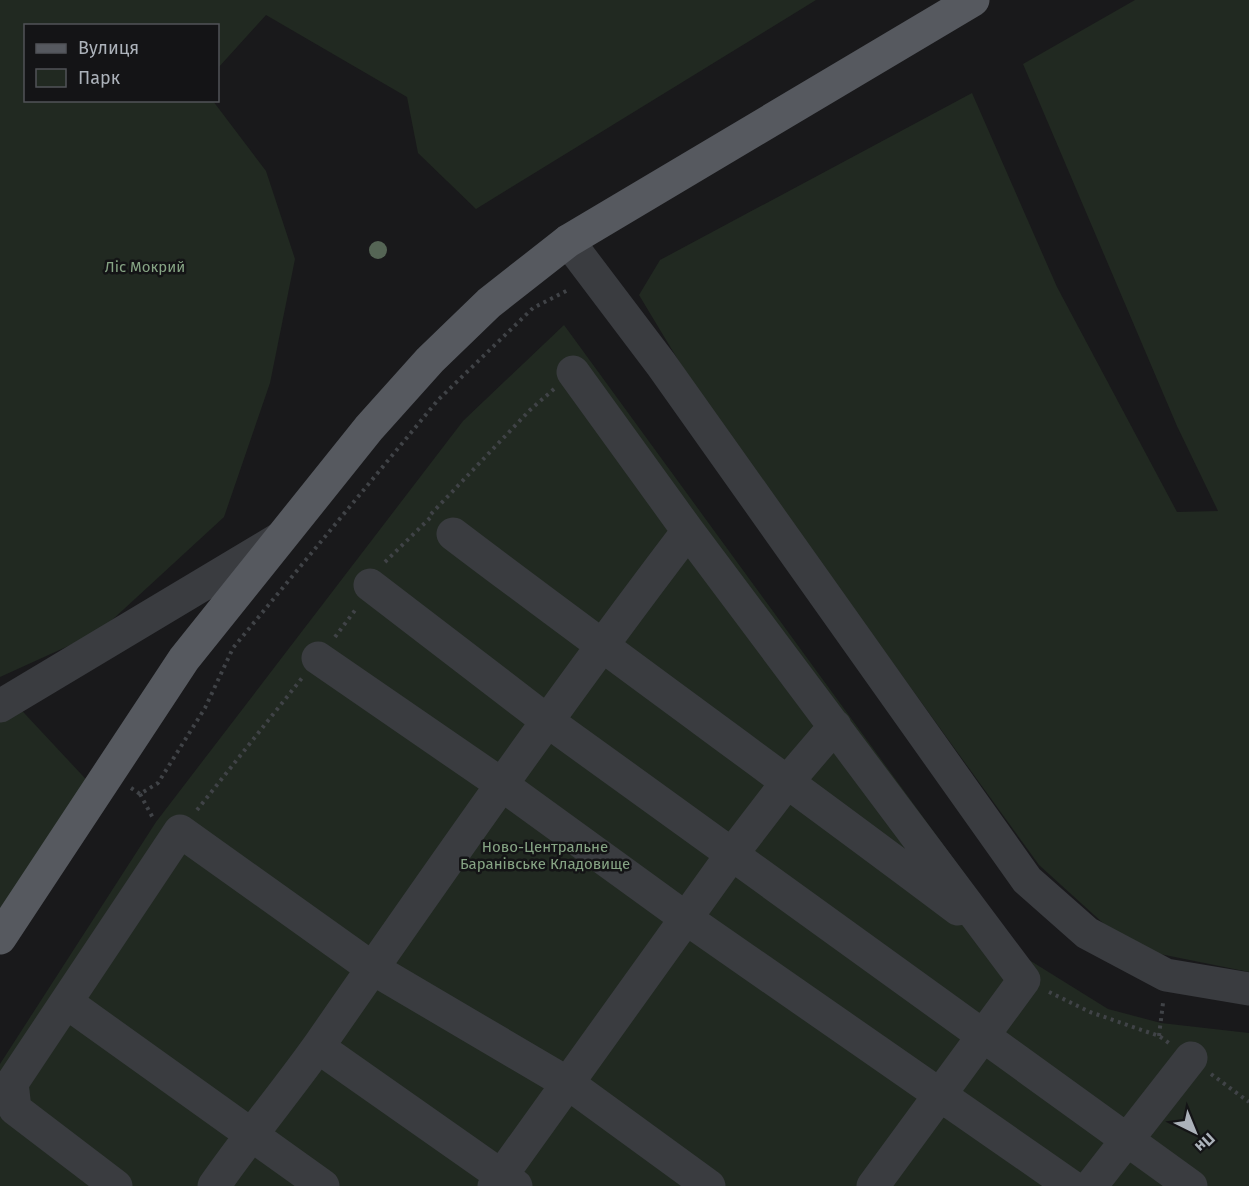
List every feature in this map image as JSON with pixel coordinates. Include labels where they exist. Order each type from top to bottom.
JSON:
[{"type":"main road","points":[[0,938],[184,659],[369,428],[430,360],[489,303],[568,241],[973,0]]},
{"type":"street","points":[[568,241],[661,364],[1027,880],[1087,933],[1166,975],[1249,988]]},
{"type":"street","points":[[573,372],[688,531],[1024,980],[985,1037],[873,1186]]},
{"type":"street","points":[[441,526],[600,646],[788,781],[988,932]]},
{"type":"street","points":[[214,1186],[250,1134],[318,1047],[546,720],[688,531]]},
{"type":"street","points":[[0,706],[282,537]]},
{"type":"street","points":[[370,585],[546,720],[1191,1186]]},
{"type":"street","points":[[318,658],[501,783],[687,919],[1071,1186]]},
{"type":"street","points":[[318,1047],[504,1182],[569,1084],[732,854],[788,781],[835,726]]},
{"type":"street","points":[[116,1186],[15,1109],[12,1083],[180,831],[372,968],[569,1084],[709,1186]]},
{"type":"street","points":[[66,1002],[323,1186]]},
{"type":"street","points":[[1091,1186],[1191,1058]]},
{"type":"path","points":[[109,771],[140,794],[158,783],[205,708],[233,648],[438,400],[533,308],[595,276]]},
{"type":"path","points":[[441,526],[530,410],[573,372]]},
{"type":"path","points":[[1159,1036],[1166,975]]},
{"type":"path","points":[[1024,980],[1090,1012],[1159,1036],[1249,1102]]},
{"type":"green space","name":"Ліс Мокрий","points":[[0,0],[816,0],[476,209],[418,153],[407,97],[266,15],[219,67],[219,24],[24,24],[24,102],[214,102],[266,171],[295,259],[270,383],[224,517],[99,632],[0,677]]},
{"type":"green space","points":[[1135,0],[1249,0],[1249,972],[1155,953],[1104,924],[1039,865],[701,398],[639,295],[660,260],[972,93],[1057,287],[1177,512],[1218,511],[1177,426],[1023,64]]},
{"type":"green space","name":"Ново-Центральне Баранівське Кладовище","points":[[564,325],[1026,958],[1108,1009],[1161,1023],[1249,1033],[1249,1186],[0,1186],[0,1064],[156,822],[463,421]]},
{"type":"green space","points":[[12,700],[96,790],[0,938],[0,706]]}]
